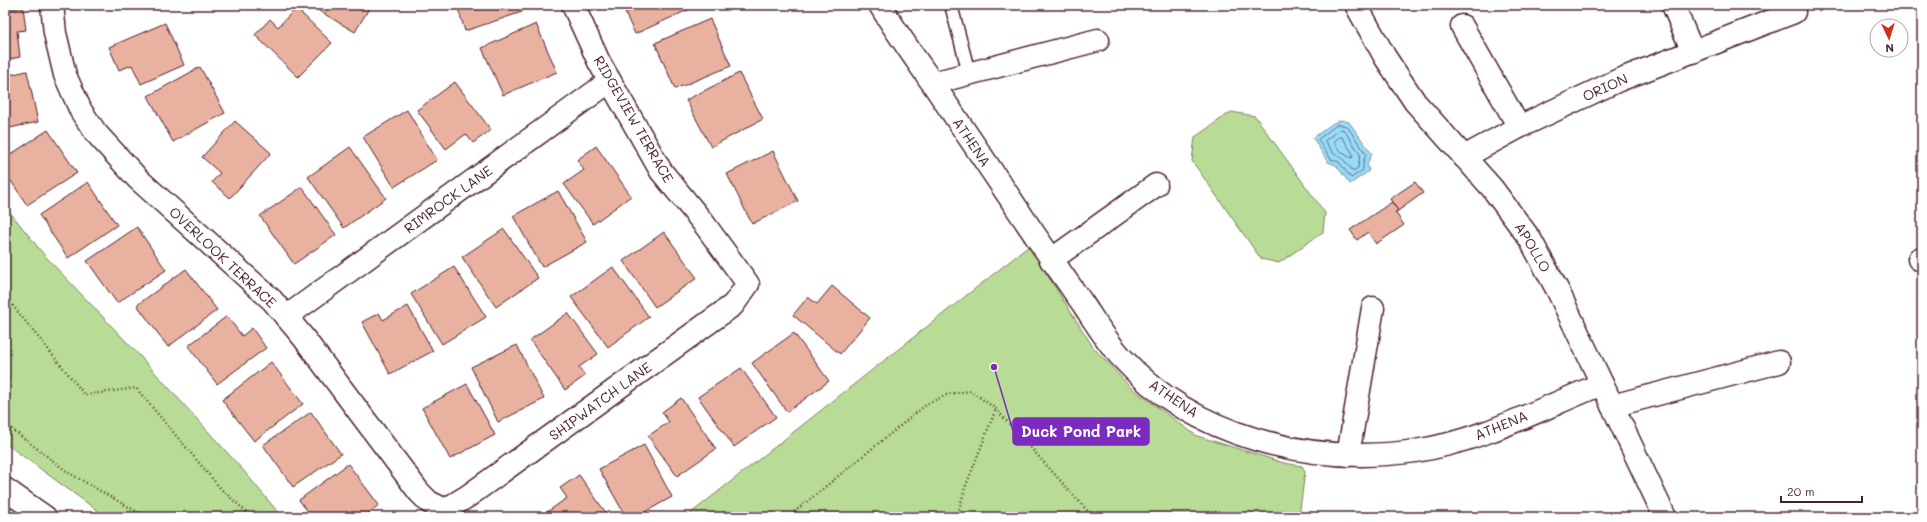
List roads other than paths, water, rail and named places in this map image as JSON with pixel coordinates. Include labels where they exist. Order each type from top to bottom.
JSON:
[{"type":"street","name":"OVERLOOK TERRACE","points":[[52,5],[55,33],[65,75],[80,110],[96,132],[138,180],[272,300],[418,492],[429,502],[445,510]]},
{"type":"street","name":"RIDGEVIEW TERRACE","points":[[573,5],[610,81],[661,171],[705,225],[748,284]]},
{"type":"street","name":"ATHENA","points":[[880,5],[1052,260],[1122,358],[1152,385],[1178,404],[1218,425],[1258,440],[1303,451],[1348,455],[1392,454],[1442,446],[1488,431],[1602,384]]},
{"type":"street","name":"APOLLO","points":[[1356,5],[1370,33],[1401,82],[1432,123],[1506,205],[1530,239],[1558,290],[1665,517]]},
{"type":"street","points":[[1673,5],[1693,52]]},
{"type":"street","name":"ORION","points":[[1464,158],[1519,127],[1619,80],[1794,12]]},
{"type":"street","points":[[1462,26],[1519,127]]},
{"type":"street","points":[[933,83],[1098,40]]},
{"type":"street","name":"RIMROCK LANE","points":[[286,317],[610,81]]},
{"type":"street","points":[[1052,260],[1156,185]]},
{"type":"street","name":"SHIPWATCH LANE","points":[[445,510],[468,496],[732,305],[748,284]]},
{"type":"street","points":[[1348,455],[1373,308]]},
{"type":"street","points":[[1612,406],[1779,362]]},
{"type":"street","points":[[5,489],[46,517]]},
{"type":"lane","points":[[951,5],[969,73]]},
{"type":"water","points":[[1341,120],[1349,122],[1372,154],[1367,164],[1369,171],[1350,184],[1336,165],[1328,162],[1313,138],[1333,123]]},
{"type":"place","name":"Duck Pond Park","points":[[994,367]]}]
